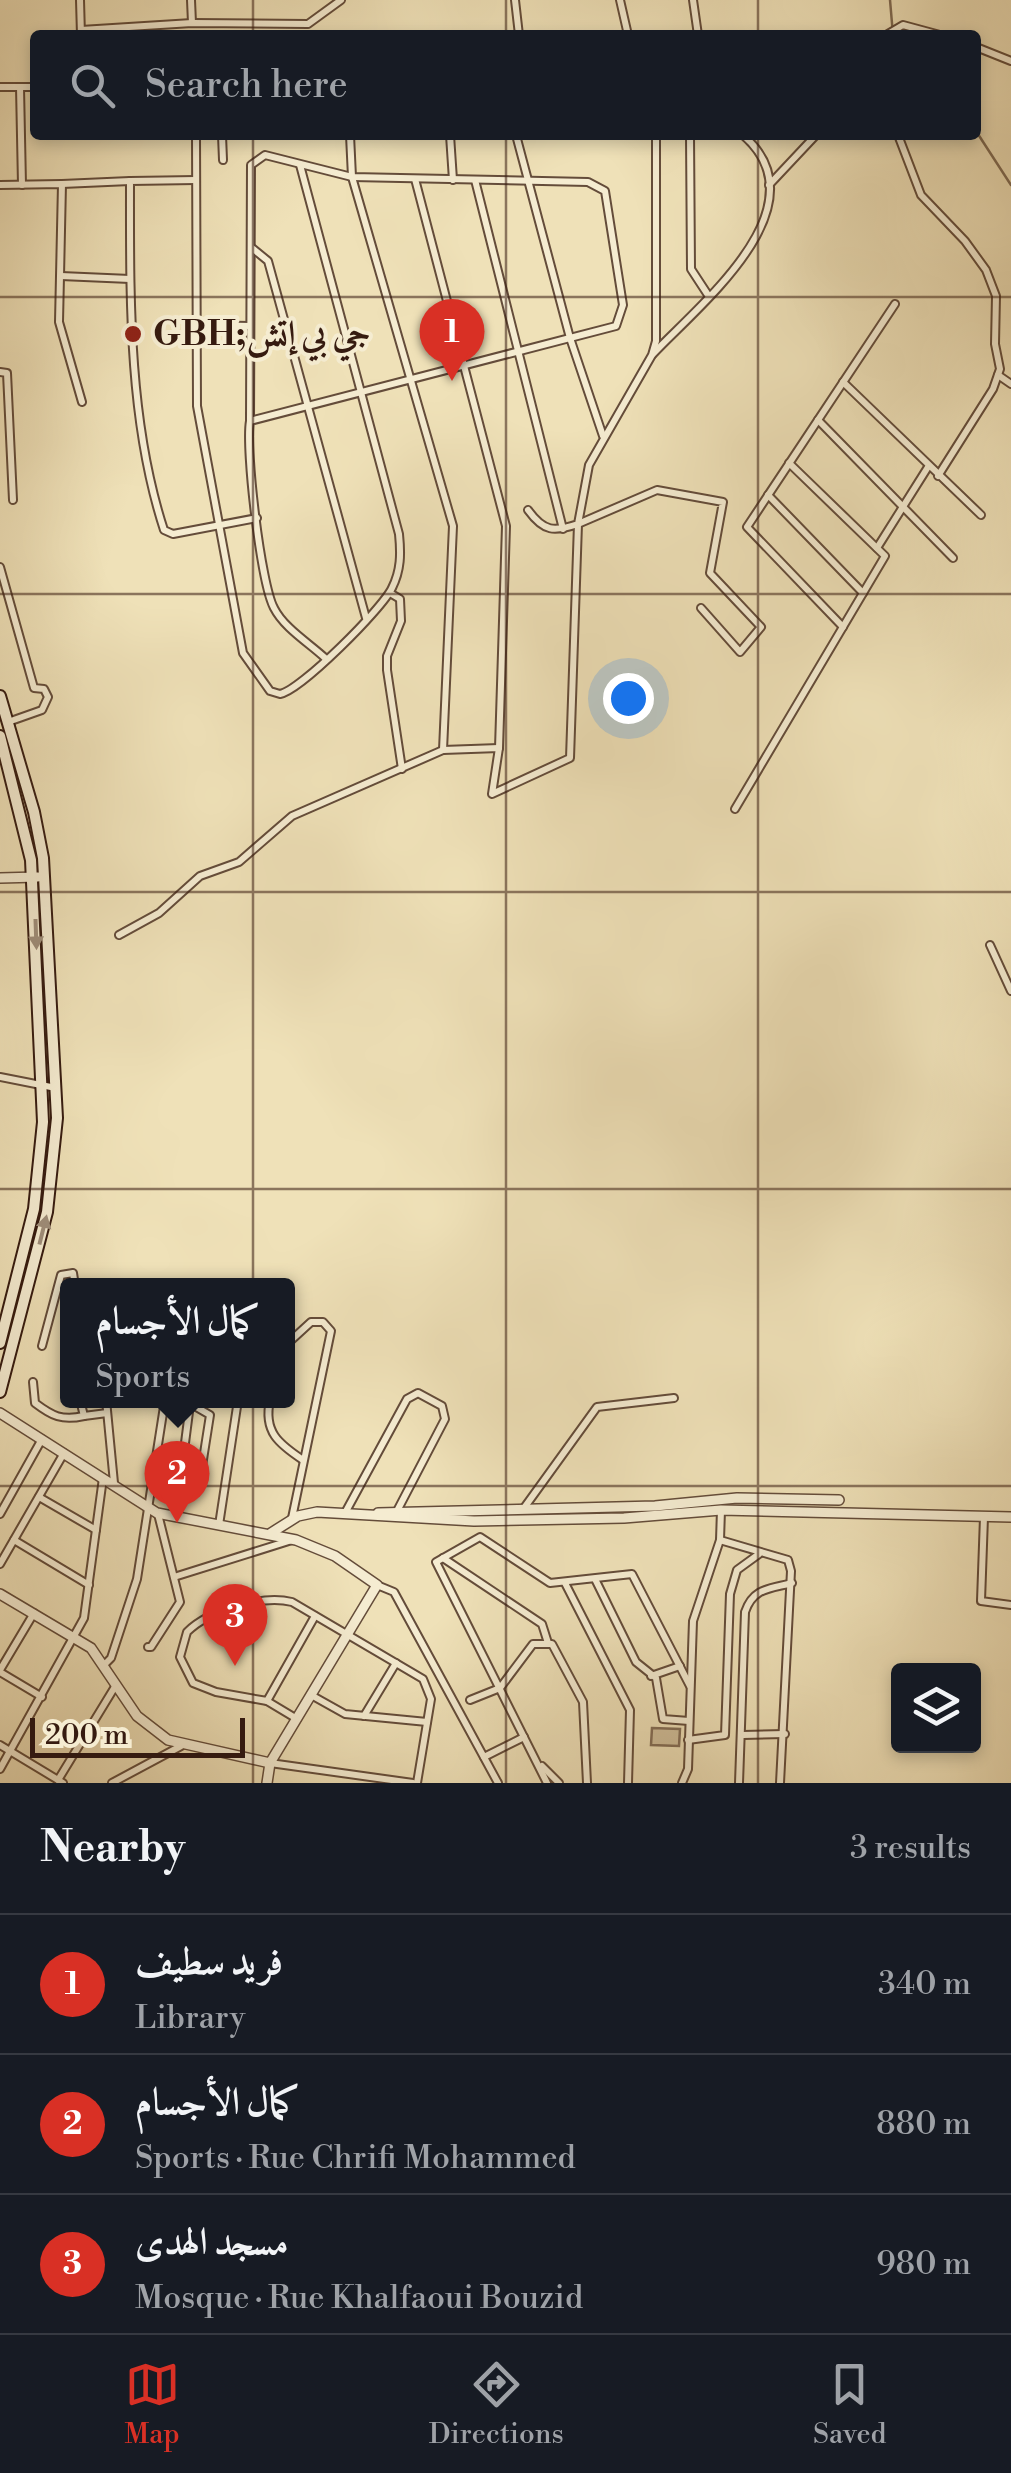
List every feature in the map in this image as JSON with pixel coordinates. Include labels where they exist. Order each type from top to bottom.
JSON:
[{"type":"main road","points":[[0,696],[34,812],[57,1088],[53,1180],[0,1392]]},
{"type":"main road","points":[[0,736],[39,877],[43,1087],[38,1186],[0,1344]]},
{"type":"street","points":[[80,0],[81,30]]},
{"type":"street","points":[[192,0],[192,23]]},
{"type":"street","points":[[106,30],[192,23],[308,24],[342,0]]},
{"type":"street","points":[[515,0],[518,30]]},
{"type":"street","points":[[620,0],[627,30]]},
{"type":"street","points":[[693,0],[697,30]]},
{"type":"street","points":[[895,30],[903,26],[919,30]]},
{"type":"street","points":[[981,49],[1011,61]]},
{"type":"street","points":[[0,87],[30,87]]},
{"type":"street","points":[[20,87],[22,185]]},
{"type":"street","points":[[196,140],[197,406],[217,526],[242,653],[270,691],[290,692],[390,593],[400,548],[300,164]]},
{"type":"street","points":[[222,140],[223,160]]},
{"type":"street","points":[[350,140],[352,177],[453,526],[443,750]]},
{"type":"street","points":[[450,140],[453,180]]},
{"type":"street","points":[[517,140],[570,338],[604,436]]},
{"type":"street","points":[[652,355],[656,140]]},
{"type":"street","points":[[690,140],[691,269],[708,295]]},
{"type":"street","points":[[415,179],[506,526],[499,748],[492,794],[570,758],[578,524],[584,476],[652,355],[758,239],[768,207],[768,185],[751,140]]},
{"type":"street","points":[[768,185],[811,140]]},
{"type":"street","points":[[900,140],[921,194],[986,270],[996,296],[998,376],[938,476]]},
{"type":"street","points":[[250,422],[609,329],[623,314],[607,196],[596,183],[352,177],[265,155],[251,164],[247,454],[274,608],[325,658]]},
{"type":"street","points":[[0,186],[196,180]]},
{"type":"street","points":[[475,180],[563,529]]},
{"type":"street","points":[[130,181],[132,350],[162,526],[173,534],[257,518]]},
{"type":"street","points":[[62,184],[60,332],[82,402]]},
{"type":"street","points":[[251,247],[268,260],[366,618]]},
{"type":"street","points":[[61,276],[130,278]]},
{"type":"street","points":[[843,627],[747,526],[896,304]]},
{"type":"street","points":[[198,325],[250,326]]},
{"type":"street","points":[[0,372],[7,373],[13,500]]},
{"type":"street","points":[[998,376],[1011,384]]},
{"type":"street","points":[[843,382],[980,515]]},
{"type":"street","points":[[818,420],[953,558]]},
{"type":"street","points":[[735,808],[886,556],[790,463]]},
{"type":"street","points":[[877,548],[900,505],[928,466]]},
{"type":"street","points":[[528,510],[546,529],[563,529],[657,490],[724,502],[710,573],[761,627],[740,652],[701,608]]},
{"type":"street","points":[[768,495],[863,593]]},
{"type":"street","points":[[0,567],[34,688],[44,689],[48,697],[42,710],[8,722]]},
{"type":"street","points":[[390,593],[402,603],[401,621],[386,656],[402,768]]},
{"type":"street","points":[[119,935],[158,914],[200,876],[240,862],[292,816],[443,750],[499,748]]},
{"type":"street","points":[[0,878],[39,877]]},
{"type":"street","points":[[990,944],[1011,991]]},
{"type":"street","points":[[0,1077],[57,1088]]},
{"type":"street","points":[[42,1346],[60,1279]]},
{"type":"street","points":[[292,1519],[332,1335],[326,1324],[314,1321],[295,1337]]},
{"type":"street","points":[[33,1382],[35,1402],[64,1420],[108,1412]]},
{"type":"street","points":[[345,1513],[408,1397],[418,1393],[442,1406],[445,1420],[397,1511]]},
{"type":"street","points":[[524,1509],[597,1406],[674,1398]]},
{"type":"street","points":[[82,1408],[84,1416]]},
{"type":"street","points":[[107,1408],[114,1483]]},
{"type":"street","points":[[104,1665],[112,1658],[137,1580],[163,1408]]},
{"type":"street","points":[[180,1482],[186,1408]]},
{"type":"street","points":[[152,1478],[199,1485],[210,1414],[198,1408]]},
{"type":"street","points":[[219,1524],[237,1408]]},
{"type":"street","points":[[269,1408],[273,1437],[303,1460]]},
{"type":"street","points":[[0,1413],[157,1513],[180,1602],[152,1647],[148,1647]]},
{"type":"street","points":[[0,1514],[42,1438]]},
{"type":"street","points":[[0,1564],[64,1453]]},
{"type":"street","points":[[0,1769],[76,1638],[89,1585],[104,1477]]},
{"type":"street","points":[[40,1497],[96,1530]]},
{"type":"street","points":[[271,1534],[310,1512],[589,1514],[839,1500]]},
{"type":"street","points":[[721,1504],[1011,1518]]},
{"type":"street","points":[[682,1783],[688,1740],[693,1620],[720,1540],[721,1504]]},
{"type":"street","points":[[370,1515],[397,1511],[473,1515],[524,1509],[589,1514]]},
{"type":"street","points":[[157,1513],[296,1540],[335,1556],[394,1592],[498,1783]]},
{"type":"street","points":[[473,1515],[480,1537],[550,1583],[632,1574],[690,1686]]},
{"type":"street","points":[[984,1516],[981,1600],[1011,1605]]},
{"type":"street","points":[[480,1537],[436,1562],[548,1783]]},
{"type":"street","points":[[14,1540],[89,1585]]},
{"type":"street","points":[[174,1578],[296,1540]]},
{"type":"street","points":[[720,1540],[788,1560],[792,1583],[780,1783]]},
{"type":"street","points":[[688,1740],[725,1735],[730,1594],[737,1570],[760,1553]]},
{"type":"street","points":[[443,1558],[542,1624],[548,1643]]},
{"type":"street","points":[[595,1579],[636,1662],[656,1678],[663,1720],[689,1720]]},
{"type":"street","points":[[565,1583],[630,1710],[628,1783]]},
{"type":"street","points":[[739,1783],[744,1735],[745,1612],[750,1596],[792,1583]]},
{"type":"street","points":[[268,1783],[270,1764],[377,1585]]},
{"type":"street","points":[[0,1594],[76,1638],[104,1665],[137,1716],[181,1746],[270,1764],[415,1783],[428,1722],[429,1688],[396,1664],[278,1598],[198,1621],[180,1642],[184,1671],[193,1682],[216,1692],[267,1702],[297,1719]]},
{"type":"street","points":[[34,1614],[0,1671],[42,1697]]},
{"type":"street","points":[[267,1702],[315,1616]]},
{"type":"street","points":[[470,1700],[500,1688],[533,1644],[548,1643],[559,1650],[584,1702],[587,1783]]},
{"type":"street","points":[[364,1716],[396,1664]]},
{"type":"street","points":[[651,1676],[680,1666]]},
{"type":"street","points":[[0,1745],[61,1782],[116,1684]]},
{"type":"street","points":[[311,1696],[345,1714],[428,1722]]},
{"type":"street","points":[[744,1735],[784,1734]]},
{"type":"street","points":[[484,1757],[524,1737]]},
{"type":"street","points":[[112,1783],[181,1746]]},
{"type":"street","points":[[536,1760],[558,1783]]},
{"type":"street","points":[[325,1783],[326,1771]]},
{"type":"shaded area","points":[[652,1728],[680,1729],[679,1746],[651,1745]]},
{"type":"waterway","points":[[890,0],[893,30]]},
{"type":"waterway","points":[[981,139],[1011,185]]},
{"type":"place","name":"GBH;جي بي إتش","points":[[133,334]]},
{"type":"place","name":"فريد سطيف","points":[[452,381]]},
{"type":"place","name":"كمال الأجسام","points":[[177,1523]]},
{"type":"place","name":"مسجد الهدى","points":[[235,1666]]}]
